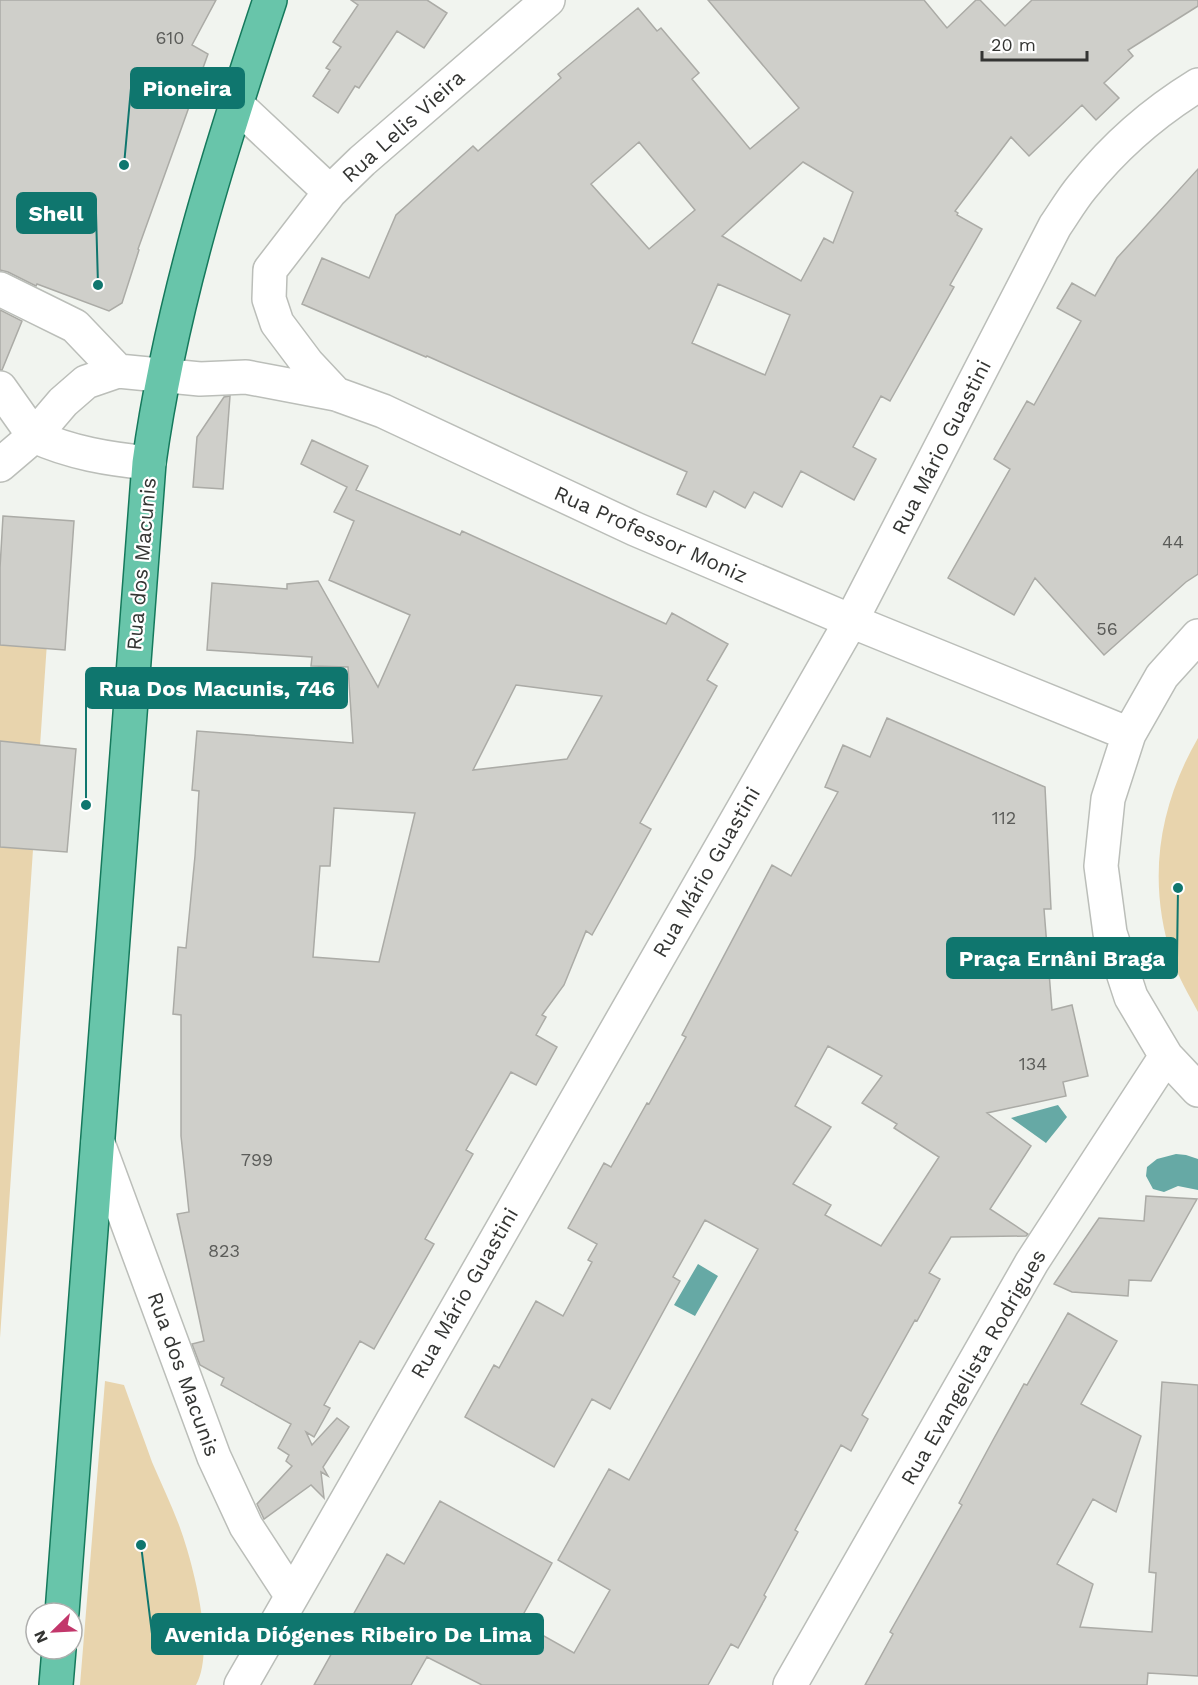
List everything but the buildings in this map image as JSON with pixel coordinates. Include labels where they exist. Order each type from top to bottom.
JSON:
[{"type":"main road","name":"Rua dos Macunis","points":[[63,1601],[150,463],[175,321],[202,216],[270,0]]},
{"type":"main road","points":[[56,1685],[58,1661]]},
{"type":"street","name":"Rua Lelis Vieira","points":[[236,104],[330,192],[362,161],[548,0]]},
{"type":"street","name":"Rua Mário Guastini","points":[[241,1685],[291,1594],[851,621],[1055,226],[1082,187],[1123,142],[1171,102],[1198,86]]},
{"type":"street","points":[[330,192],[270,270],[269,299],[277,323],[307,363],[336,394]]},
{"type":"street","points":[[0,289],[75,326],[118,370],[86,382],[63,402],[34,436],[0,465]]},
{"type":"street","name":"Rua Professor Moniz","points":[[118,370],[200,379],[246,377],[336,394],[383,411],[635,529],[851,621],[1129,734]]},
{"type":"street","points":[[0,388],[34,436],[55,446],[91,456],[150,463]]},
{"type":"street","points":[[1198,636],[1162,676],[1129,734],[1108,799],[1101,866],[1110,933],[1131,997],[1166,1056],[1198,1090]]},
{"type":"street","name":"Rua Evangelista Rodrigues","points":[[790,1685],[1032,1262],[1166,1056]]},
{"type":"street","name":"Rua dos Macunis","points":[[98,1143],[214,1457],[246,1526],[291,1594]]},
{"type":"shaded area","points":[[54,539],[0,1338],[0,588]]},
{"type":"shaded area","points":[[1198,738],[1198,1012],[1180,979],[1164,930],[1159,873],[1166,818],[1184,764]]},
{"type":"shaded area","points":[[105,1381],[124,1385],[152,1462],[185,1541],[200,1606],[204,1650],[202,1669],[196,1685],[80,1685],[82,1661],[84,1661],[84,1636]]},
{"type":"water","points":[[1058,1105],[1067,1117],[1046,1143],[1011,1118]]},
{"type":"water","points":[[1176,1154],[1198,1159],[1198,1190],[1178,1186],[1164,1192],[1153,1189],[1146,1176],[1147,1167],[1157,1159]]},
{"type":"water","points":[[698,1264],[718,1276],[695,1316],[674,1305]]},
{"type":"place","name":"Pioneira","points":[[124,165]]},
{"type":"place","name":"Shell","points":[[98,285]]},
{"type":"place","name":"Rua Dos Macunis, 746","points":[[86,805]]},
{"type":"place","name":"Praça Ernâni Braga","points":[[1178,888]]},
{"type":"place","name":"Avenida Diógenes Ribeiro De Lima","points":[[141,1545]]}]
